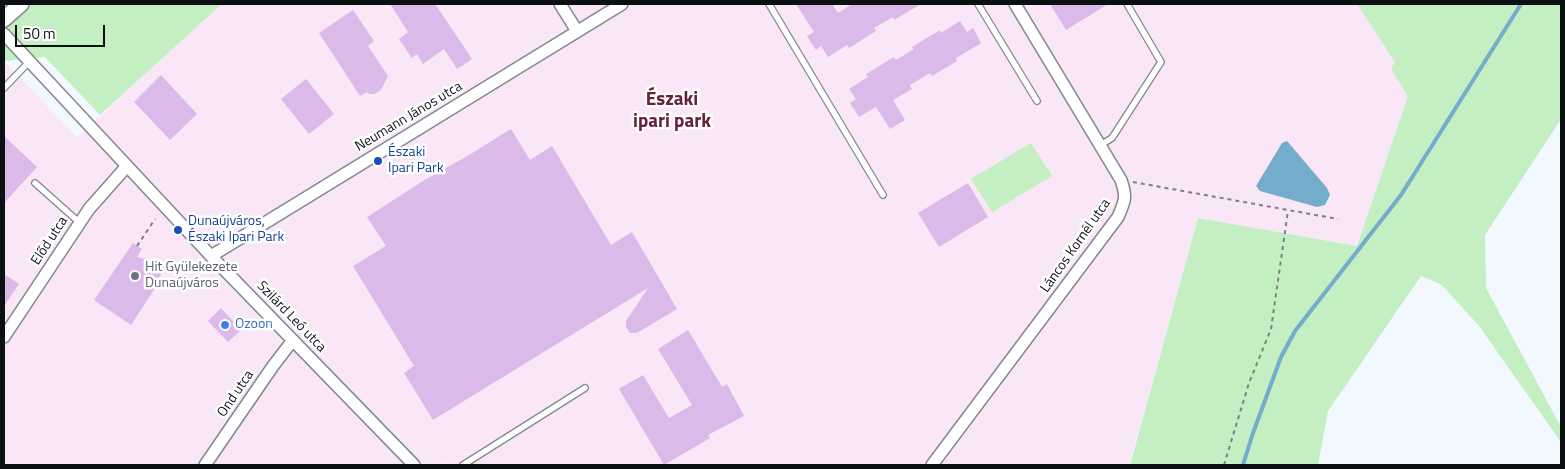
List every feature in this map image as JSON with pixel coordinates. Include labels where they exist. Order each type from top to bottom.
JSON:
[{"type":"street","points":[[4,19],[21,4]]},
{"type":"street","points":[[560,4],[577,32]]},
{"type":"street","name":"Neumann János utca","points":[[211,256],[622,4]]},
{"type":"street","name":"Láncos Kornél utca","points":[[932,465],[1118,217],[1124,203],[1125,193],[1121,180],[1015,4]]},
{"type":"street","name":"Szilárd Leó utca","points":[[4,34],[211,256],[414,465]]},
{"type":"street","name":"Előd utca","points":[[4,336],[89,209],[127,166]]},
{"type":"street","name":"Ond utca","points":[[205,465],[293,340]]},
{"type":"lane","points":[[769,4],[883,195]]},
{"type":"lane","points":[[978,4],[1037,101]]},
{"type":"lane","points":[[1099,146],[1112,138],[1161,62],[1127,4]]},
{"type":"lane","points":[[4,88],[29,62]]},
{"type":"lane","points":[[36,183],[80,223]]},
{"type":"lane","points":[[464,465],[585,388]]},
{"type":"path","points":[[1121,180],[1338,219]]},
{"type":"path","points":[[1224,465],[1249,383],[1271,329],[1288,211]]},
{"type":"path","points":[[137,246],[156,219]]},
{"type":"shaded area","points":[[222,4],[1357,4],[1396,62],[1391,69],[1408,96],[1357,246],[1198,218],[1129,465],[447,465],[443,462],[439,465],[4,465],[4,61],[77,137]]},
{"type":"green space","points":[[4,4],[222,4],[100,115],[45,57],[4,61]]},
{"type":"green space","points":[[1357,4],[1561,4],[1561,119],[1485,235],[1486,288],[1561,427],[1561,442],[1479,326],[1442,285],[1421,276],[1328,411],[1318,465],[1130,465],[1198,218],[1357,246],[1408,96],[1391,69],[1395,62]]},
{"type":"green space","points":[[1031,143],[1052,176],[992,212],[971,179]]},
{"type":"water","points":[[1287,141],[1327,188],[1330,195],[1325,205],[1317,207],[1260,191],[1256,186],[1282,143]]},
{"type":"building","points":[[390,4],[435,4],[472,59],[457,69],[444,49],[423,64],[417,54],[412,58],[399,39],[408,32]]},
{"type":"building","points":[[796,4],[832,4],[838,13],[852,4],[921,4],[894,20],[893,17],[874,28],[876,31],[849,48],[847,45],[828,57],[821,46],[816,50],[807,36],[814,32]]},
{"type":"building","points":[[1050,4],[1108,4],[1066,30]]},
{"type":"building","points":[[353,10],[374,41],[368,46],[388,76],[381,90],[374,94],[367,92],[360,96],[319,33]]},
{"type":"building","points":[[960,21],[967,32],[973,28],[981,43],[956,58],[957,61],[932,76],[930,73],[910,85],[912,89],[893,100],[905,120],[890,129],[876,107],[859,117],[850,103],[856,99],[849,89],[868,77],[866,74],[894,57],[896,60],[914,49],[912,47],[940,30],[941,33]]},
{"type":"building","points":[[161,75],[197,114],[170,140],[134,102]]},
{"type":"building","points":[[306,79],[334,114],[309,134],[281,99]]},
{"type":"building","points":[[511,129],[530,160],[552,146],[611,245],[632,232],[677,309],[637,333],[630,333],[626,327],[626,321],[648,288],[433,420],[404,373],[414,366],[353,266],[386,246],[367,217],[423,181]]},
{"type":"building","points":[[4,136],[37,167],[4,203]]},
{"type":"building","points":[[968,183],[988,217],[939,247],[918,213]]},
{"type":"building","name":"Hit Gyülekezete Dunaújváros","points":[[133,243],[142,249],[137,257],[167,266],[153,286],[155,288],[131,325],[94,300]]},
{"type":"building","points":[[4,274],[19,284],[4,306]]},
{"type":"building","name":"Ozoon","points":[[221,308],[241,330],[228,342],[208,321]]},
{"type":"building","points":[[688,330],[722,387],[727,384],[744,416],[708,435],[710,438],[664,465],[619,389],[643,375],[669,418],[692,405],[658,349]]},
{"type":"waterway","points":[[1243,465],[1281,357],[1295,331],[1401,195],[1521,4]]},
{"type":"place","name":"Északi Ipari Park","points":[[378,161]]},
{"type":"place","name":"Dunaújváros, Északi Ipari Park","points":[[178,230]]},
{"type":"place","name":"Hit Gyülekezete Dunaújváros","points":[[135,276]]},
{"type":"place","name":"Ozoon","points":[[225,325]]},
{"type":"district","name":"Északi ipari park","points":[[672,111]]}]
